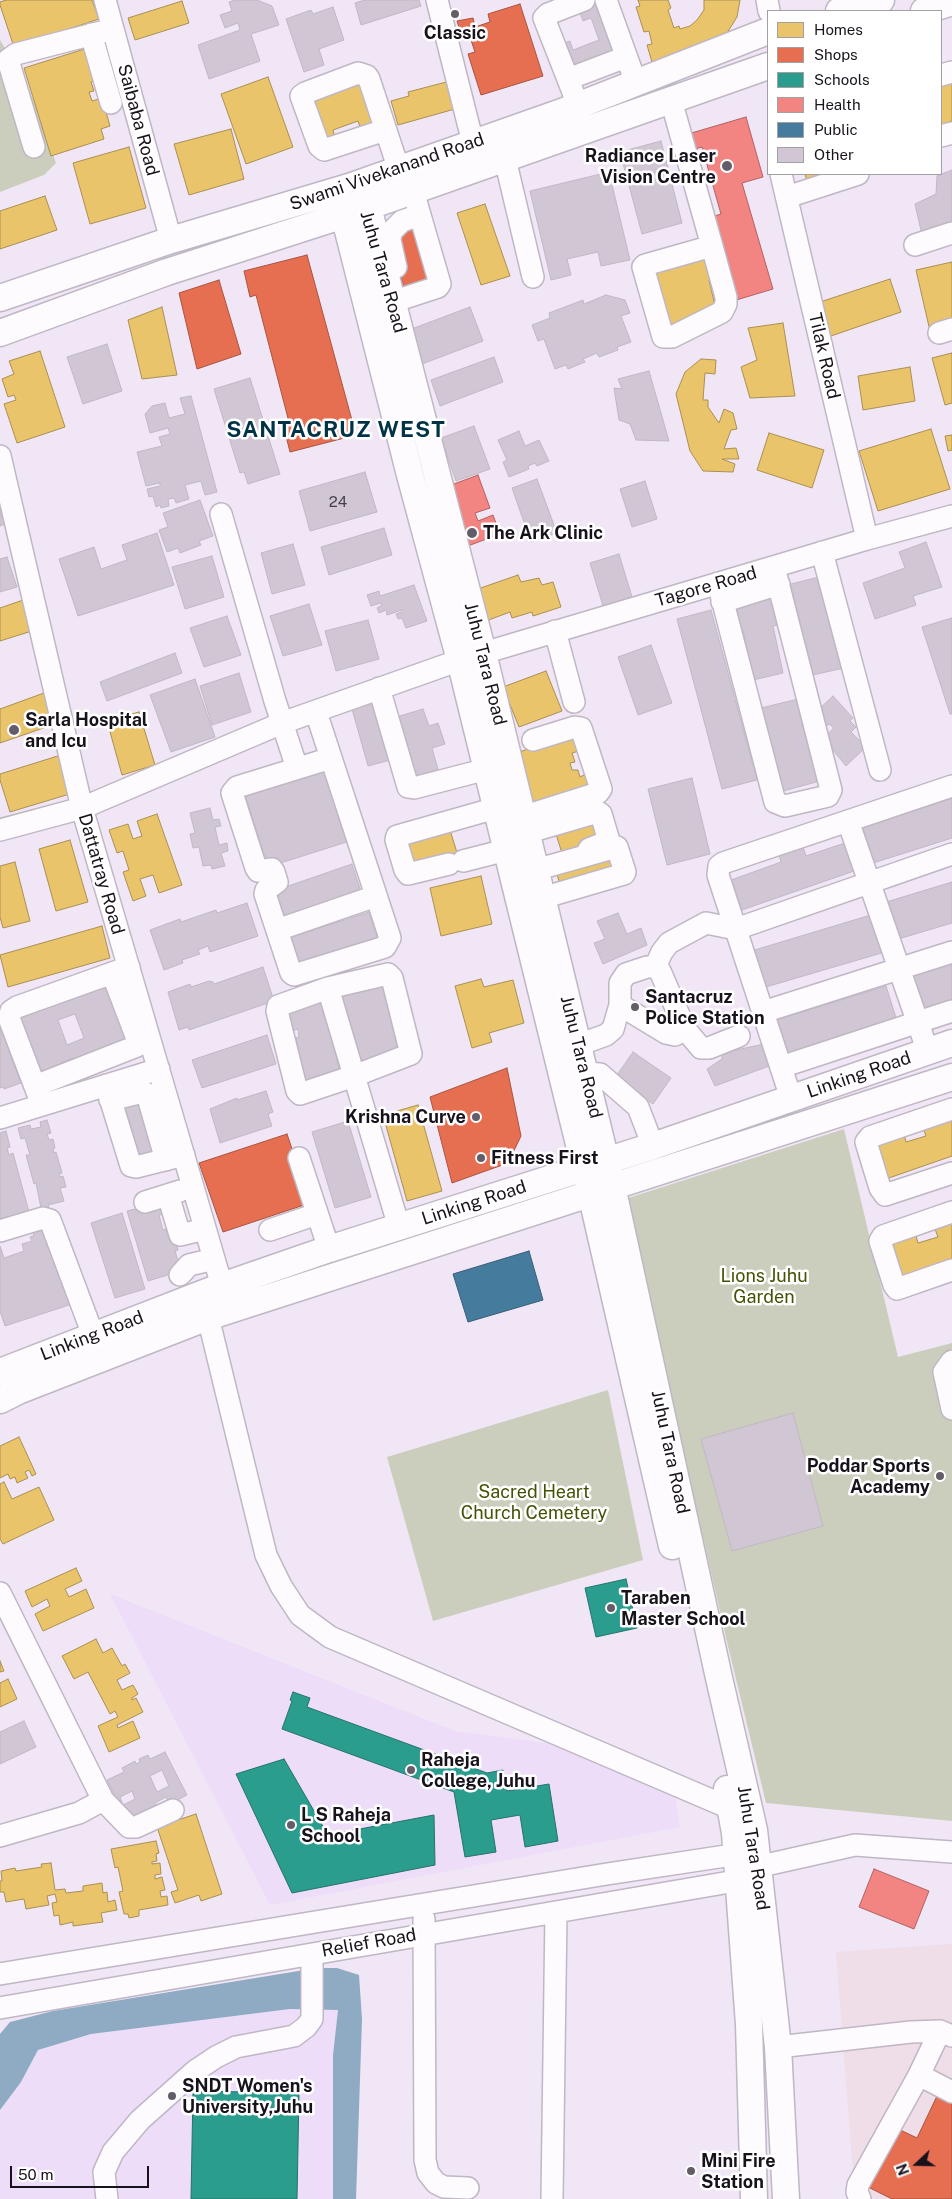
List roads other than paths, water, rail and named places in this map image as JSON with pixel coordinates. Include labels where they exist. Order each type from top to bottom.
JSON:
[{"type":"main road","points":[[844,10],[881,0]]},
{"type":"main road","points":[[927,10],[952,2]]},
{"type":"main road","name":"Swami Vivekanand Road","points":[[0,298],[171,240],[349,187],[398,170],[642,81],[767,31]]},
{"type":"main road","name":"Swami Vivekanand Road","points":[[0,332],[167,272],[356,211],[416,203],[505,159],[767,66]]},
{"type":"main road","name":"Juhu Tara Road","points":[[349,187],[356,211],[404,451],[471,656],[520,744],[524,825],[542,898],[568,1039],[732,1809],[752,1865],[778,2047],[786,2199]]},
{"type":"main road","name":"Juhu Tara Road","points":[[356,211],[398,300],[471,656],[487,769],[496,808],[506,850],[568,1039],[584,1073],[598,1177],[754,1830],[750,2024],[754,2199]]},
{"type":"main road","points":[[404,451],[429,444]]},
{"type":"main road","name":"Linking Road","points":[[5,1378],[208,1317],[598,1177],[663,1142],[952,1043]]},
{"type":"main road","name":"Linking Road","points":[[5,1378],[93,1335],[222,1286],[329,1249],[398,1227],[598,1177],[681,1164],[952,1076]]},
{"type":"main road","points":[[663,1142],[681,1164]]},
{"type":"street","name":"Saibaba Road","points":[[105,0],[171,240]]},
{"type":"street","points":[[437,0],[473,143]]},
{"type":"street","points":[[578,105],[544,18],[548,14],[584,0]]},
{"type":"street","points":[[606,0],[626,58],[642,81]]},
{"type":"street","points":[[621,0],[642,81]]},
{"type":"street","points":[[34,147],[8,60],[16,54],[113,29]]},
{"type":"street","points":[[91,34],[111,103]]},
{"type":"street","points":[[568,79],[626,58]]},
{"type":"street","points":[[671,100],[712,246],[726,297],[725,309],[722,312],[672,337],[663,336],[643,268],[644,265],[712,246]]},
{"type":"street","points":[[385,130],[398,170]]},
{"type":"street","points":[[505,159],[533,277]]},
{"type":"street","name":"Tilak Road","points":[[781,175],[867,539]]},
{"type":"street","points":[[787,198],[855,175]]},
{"type":"street","points":[[416,203],[440,284],[438,288],[398,300],[389,235],[416,203]]},
{"type":"street","points":[[915,245],[952,233]]},
{"type":"street","name":"Dattatray Road","points":[[0,456],[120,970],[159,1069],[188,1170],[207,1220],[214,1258],[222,1286]]},
{"type":"street","points":[[220,514],[297,768]]},
{"type":"street","name":"Tagore Road","points":[[0,830],[82,808],[282,723],[471,656],[555,632],[720,593],[776,576],[822,552],[952,516]]},
{"type":"street","points":[[822,552],[880,770]]},
{"type":"street","points":[[720,593],[775,802],[785,806],[828,796],[831,790],[776,576]]},
{"type":"street","points":[[555,632],[574,702]]},
{"type":"street","points":[[379,688],[408,787],[414,788],[487,769]]},
{"type":"street","points":[[316,712],[390,938],[385,947],[294,975],[291,973],[265,894],[266,890],[277,882],[274,872],[272,869],[258,871],[256,868],[232,793],[237,787],[331,758]]},
{"type":"street","points":[[520,744],[575,726],[581,728],[601,789],[598,793],[524,825]]},
{"type":"street","points":[[791,1098],[718,875],[719,866],[723,863],[952,786]]},
{"type":"street","points":[[496,808],[397,836],[398,848],[408,874],[506,850]]},
{"type":"street","points":[[524,825],[598,812],[601,814],[609,839],[608,843],[535,868]]},
{"type":"street","points":[[848,821],[928,1052]]},
{"type":"street","points":[[535,868],[617,848],[625,872],[624,874],[542,898]]},
{"type":"street","points":[[568,1039],[609,1033],[613,1029],[620,1005],[620,983],[626,974],[655,966],[669,943],[706,923],[736,929],[952,854]]},
{"type":"street","points":[[277,930],[376,896]]},
{"type":"street","points":[[763,1012],[952,952]]},
{"type":"street","points":[[655,966],[660,971],[685,1029],[701,1048],[709,1048],[739,1036]]},
{"type":"street","points":[[0,1118],[137,1046],[120,970],[10,1011],[9,1018],[39,1096]]},
{"type":"street","points":[[384,974],[390,975],[411,1054],[354,1076],[303,1094],[297,1091],[277,1009],[281,1003],[328,988],[384,974]]},
{"type":"street","points":[[328,988],[398,1227]]},
{"type":"street","points":[[620,1005],[666,1034],[675,1035],[685,1029]]},
{"type":"street","points":[[781,1067],[952,1011]]},
{"type":"street","points":[[108,1092],[159,1069]]},
{"type":"street","points":[[584,1073],[600,1074],[638,1107],[663,1142]]},
{"type":"street","points":[[108,1092],[130,1166],[188,1170]]},
{"type":"street","points":[[39,1096],[143,1092],[147,1094],[188,1170]]},
{"type":"street","points":[[952,1109],[873,1136],[866,1142],[880,1188],[884,1195],[952,1173]]},
{"type":"street","points":[[300,1158],[329,1249]]},
{"type":"street","points":[[145,1202],[168,1195],[188,1170]]},
{"type":"street","points":[[168,1195],[180,1235],[207,1220]]},
{"type":"street","points":[[952,1212],[883,1236],[880,1241],[897,1289],[952,1270]]},
{"type":"street","points":[[270,1230],[317,1214]]},
{"type":"street","points":[[0,1231],[43,1218],[50,1220],[93,1335]]},
{"type":"street","points":[[180,1275],[189,1265],[214,1258]]},
{"type":"street","points":[[222,1286],[208,1317],[266,1555],[281,1586],[300,1615],[330,1637],[732,1809]]},
{"type":"street","points":[[952,1361],[944,1372],[952,1409]]},
{"type":"street","points":[[0,1593],[104,1800],[129,1827],[136,1827],[173,1810]]},
{"type":"street","points":[[0,1836],[79,1813],[104,1800]]},
{"type":"street","points":[[752,1865],[855,1844],[952,1852]]},
{"type":"street","name":"Relief Road","points":[[0,1974],[607,1874],[752,1865]]},
{"type":"street","name":"Relief Road","points":[[0,2008],[612,1902],[752,1865]]},
{"type":"street","points":[[607,1874],[612,1902]]},
{"type":"street","points":[[425,1904],[425,2160],[428,2173],[436,2184],[444,2187],[468,2188]]},
{"type":"street","points":[[552,2199],[556,1912]]},
{"type":"street","points":[[106,2199],[104,2172],[113,2152],[140,2120],[195,2071],[216,2056],[236,2047],[294,2036],[306,2027],[312,2019],[312,1954]]},
{"type":"street","points":[[778,2047],[911,2032],[946,2033]]},
{"type":"street","points":[[860,2199],[857,2192],[858,2185],[919,2075],[946,2033]]},
{"type":"street","points":[[919,2075],[952,2092]]},
{"type":"water","points":[[317,1968],[337,1968],[359,1975],[362,2019],[356,2199],[333,2199],[333,2055],[338,2010],[290,2009],[91,2034],[38,2050],[21,2082],[0,2110],[0,2034],[10,2022],[53,2011]]},
{"type":"place","name":"Classic","points":[[455,14]]},
{"type":"place","name":"Radiance Laser Vision Centre","points":[[727,166]]},
{"type":"place","name":"The Ark Clinic","points":[[472,533]]},
{"type":"place","name":"Sarla Hospital and Icu","points":[[14,730]]},
{"type":"place","name":"Santacruz Police Station","points":[[635,1007]]},
{"type":"place","name":"Krishna Curve","points":[[476,1117]]},
{"type":"place","name":"Fitness First","points":[[481,1158]]},
{"type":"place","name":"Poddar Sports Academy","points":[[940,1476]]},
{"type":"place","name":"Taraben Master School","points":[[611,1608]]},
{"type":"place","name":"Raheja College, Juhu","points":[[411,1770]]},
{"type":"place","name":"L S Raheja School","points":[[291,1825]]},
{"type":"place","name":"SNDT Women's University,Juhu","points":[[172,2096]]},
{"type":"place","name":"Mini Fire Station","points":[[691,2171]]},
{"type":"district","name":"SANTACRUZ WEST","points":[[336,430]]},
{"type":"park label","name":"Lions Juhu Garden","points":[[764,1286]]},
{"type":"park label","name":"Sacred Heart Church Cemetery","points":[[534,1502]]}]
